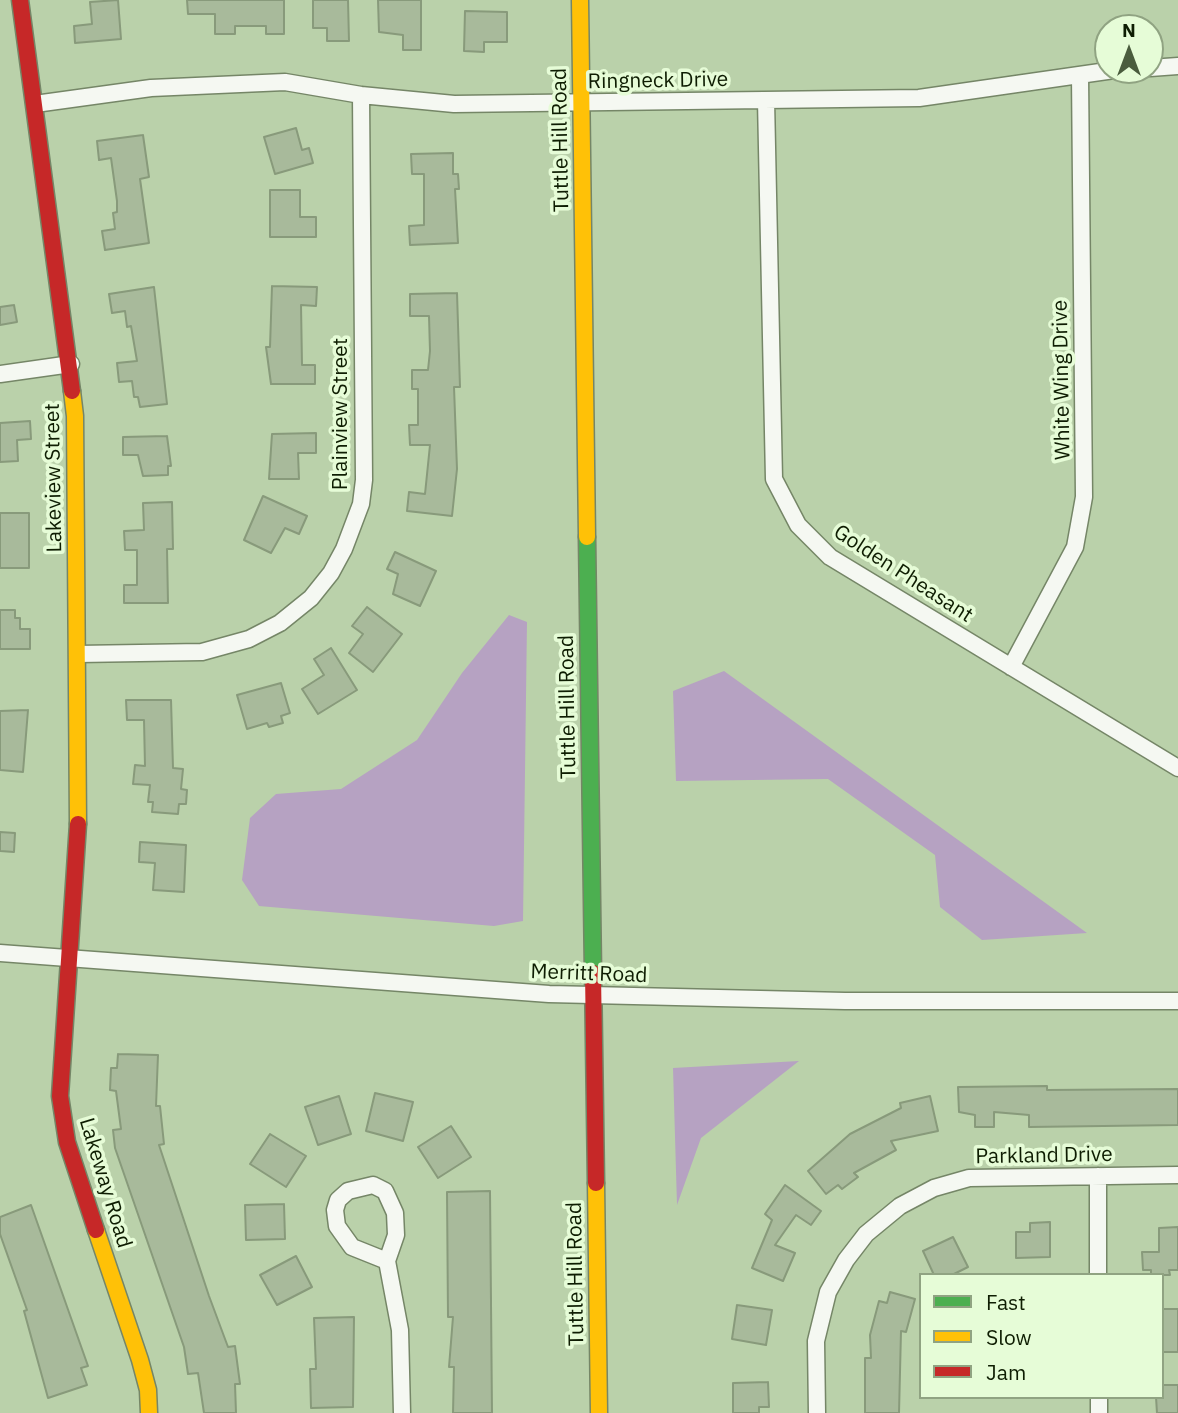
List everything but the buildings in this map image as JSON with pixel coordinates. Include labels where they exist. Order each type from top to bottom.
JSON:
[{"type":"street","name":"Lakeview Street","points":[[20,0],[71,364],[75,416],[79,801],[68,959]]},
{"type":"street","name":"Tuttle Hill Road","points":[[580,0],[599,1413]]},
{"type":"street","name":"Ringneck Drive","points":[[35,104],[150,88],[211,83],[285,82],[454,104],[919,98],[1094,73]]},
{"type":"street","name":"White Wing Drive","points":[[1011,667],[1075,547],[1084,498],[1080,75]]},
{"type":"street","name":"Plainview Street","points":[[78,654],[202,652],[249,639],[280,623],[311,598],[331,573],[344,549],[358,516],[364,480],[361,94]]},
{"type":"street","name":"Golden Pheasant","points":[[766,100],[775,480],[798,525],[830,557],[1178,768]]},
{"type":"street","points":[[0,374],[71,364]]},
{"type":"street","name":"Merritt Road","points":[[0,953],[422,986],[592,995],[845,1001],[1178,1001]]},
{"type":"street","name":"Lakeway Road","points":[[68,959],[60,1096],[67,1142],[140,1360],[148,1390],[149,1413]]},
{"type":"street","name":"Parkland Drive","points":[[817,1413],[816,1341],[828,1292],[846,1260],[881,1219],[915,1197],[969,1178],[1178,1175]]},
{"type":"street","points":[[1098,1176],[1098,1273]]},
{"type":"street","points":[[387,1261],[352,1247],[337,1226],[335,1210],[338,1199],[348,1191],[373,1185],[385,1191],[392,1201],[396,1235],[387,1261],[400,1330],[402,1413]]},
{"type":"shaded area","points":[[509,615],[527,622],[523,921],[494,926],[259,906],[242,880],[250,818],[276,794],[341,789],[417,740],[462,673]]},
{"type":"shaded area","points":[[724,671],[1087,933],[982,940],[940,907],[935,855],[828,779],[676,781],[673,691]]},
{"type":"shaded area","points":[[799,1061],[701,1138],[677,1205],[673,1068]]},
{"type":"traffic: fast","points":[[587,537],[593,973]]},
{"type":"traffic: slow","points":[[580,0],[587,537]]},
{"type":"traffic: slow","points":[[72,391],[75,416],[78,824]]},
{"type":"traffic: slow","points":[[596,1183],[599,1413]]},
{"type":"traffic: slow","points":[[96,1230],[140,1360],[148,1390],[149,1413]]},
{"type":"traffic: jam","points":[[20,0],[72,391]]},
{"type":"traffic: jam","points":[[78,824],[60,1096],[67,1142],[96,1230]]},
{"type":"traffic: jam","points":[[593,973],[596,1183]]}]
